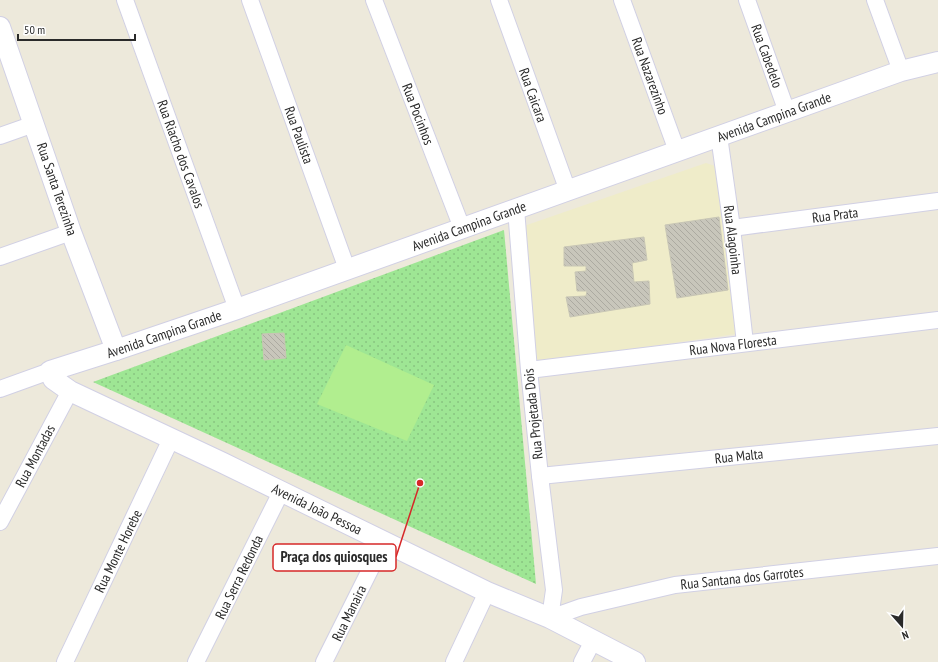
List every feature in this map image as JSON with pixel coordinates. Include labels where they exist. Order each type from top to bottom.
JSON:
[{"type":"street","name":"Rua Riacho dos Cavalos","points":[[125,0],[237,309]]},
{"type":"street","name":"Rua Paulista","points":[[250,0],[347,269]]},
{"type":"street","name":"Rua Pocinhos","points":[[374,0],[462,228]]},
{"type":"street","name":"Rua Caicara","points":[[499,0],[568,191]]},
{"type":"street","name":"Rua Nazarezinho","points":[[622,0],[677,151]]},
{"type":"street","name":"Rua Cabedelo","points":[[747,0],[787,112]]},
{"type":"street","points":[[875,0],[901,71]]},
{"type":"street","name":"Rua Santa Terezinha","points":[[0,27],[71,232],[116,350]]},
{"type":"street","name":"Avenida Campina Grande","points":[[0,389],[237,309],[901,71],[938,62]]},
{"type":"street","points":[[0,136],[34,124]]},
{"type":"street","name":"Rua Alagoinha","points":[[719,136],[732,228],[745,343]]},
{"type":"street","name":"Rua Prata","points":[[732,228],[938,201]]},
{"type":"street","name":"Rua Projetada Dois","points":[[516,209],[529,370],[554,590],[550,618]]},
{"type":"street","points":[[0,257],[71,232]]},
{"type":"street","name":"Rua Nova Floresta","points":[[529,370],[938,320]]},
{"type":"street","name":"Avenida João Pessoa","points":[[50,371],[53,379],[70,391],[487,592],[550,618],[634,662]]},
{"type":"street","name":"Rua Montadas","points":[[0,522],[70,391]]},
{"type":"street","name":"Rua Malta","points":[[540,476],[938,436]]},
{"type":"street","name":"Rua Monte Horebe","points":[[65,662],[172,440]]},
{"type":"street","name":"Rua Serra Redonda","points":[[196,662],[281,492]]},
{"type":"street","name":"Rua Manaira","points":[[324,662],[384,542]]},
{"type":"street","name":"Rua Santana dos Garrotes","points":[[550,618],[581,607],[675,585],[938,556]]},
{"type":"street","points":[[454,662],[487,592]]},
{"type":"street","points":[[582,662],[593,641]]},
{"type":"shaded area","points":[[706,163],[718,167],[736,334],[533,363],[524,226]]},
{"type":"green space","points":[[504,230],[536,584],[93,382]]},
{"type":"green space","points":[[346,345],[434,385],[407,441],[317,404]]},
{"type":"building","points":[[719,217],[728,290],[677,298],[665,225]]},
{"type":"building","points":[[644,237],[647,260],[632,263],[634,282],[649,281],[650,304],[570,317],[566,297],[586,296],[587,291],[577,291],[575,272],[586,271],[586,266],[564,266],[564,247]]},
{"type":"building","points":[[284,333],[286,358],[264,360],[262,334]]},
{"type":"place","name":"Praça dos quiosques","points":[[420,483]]}]
